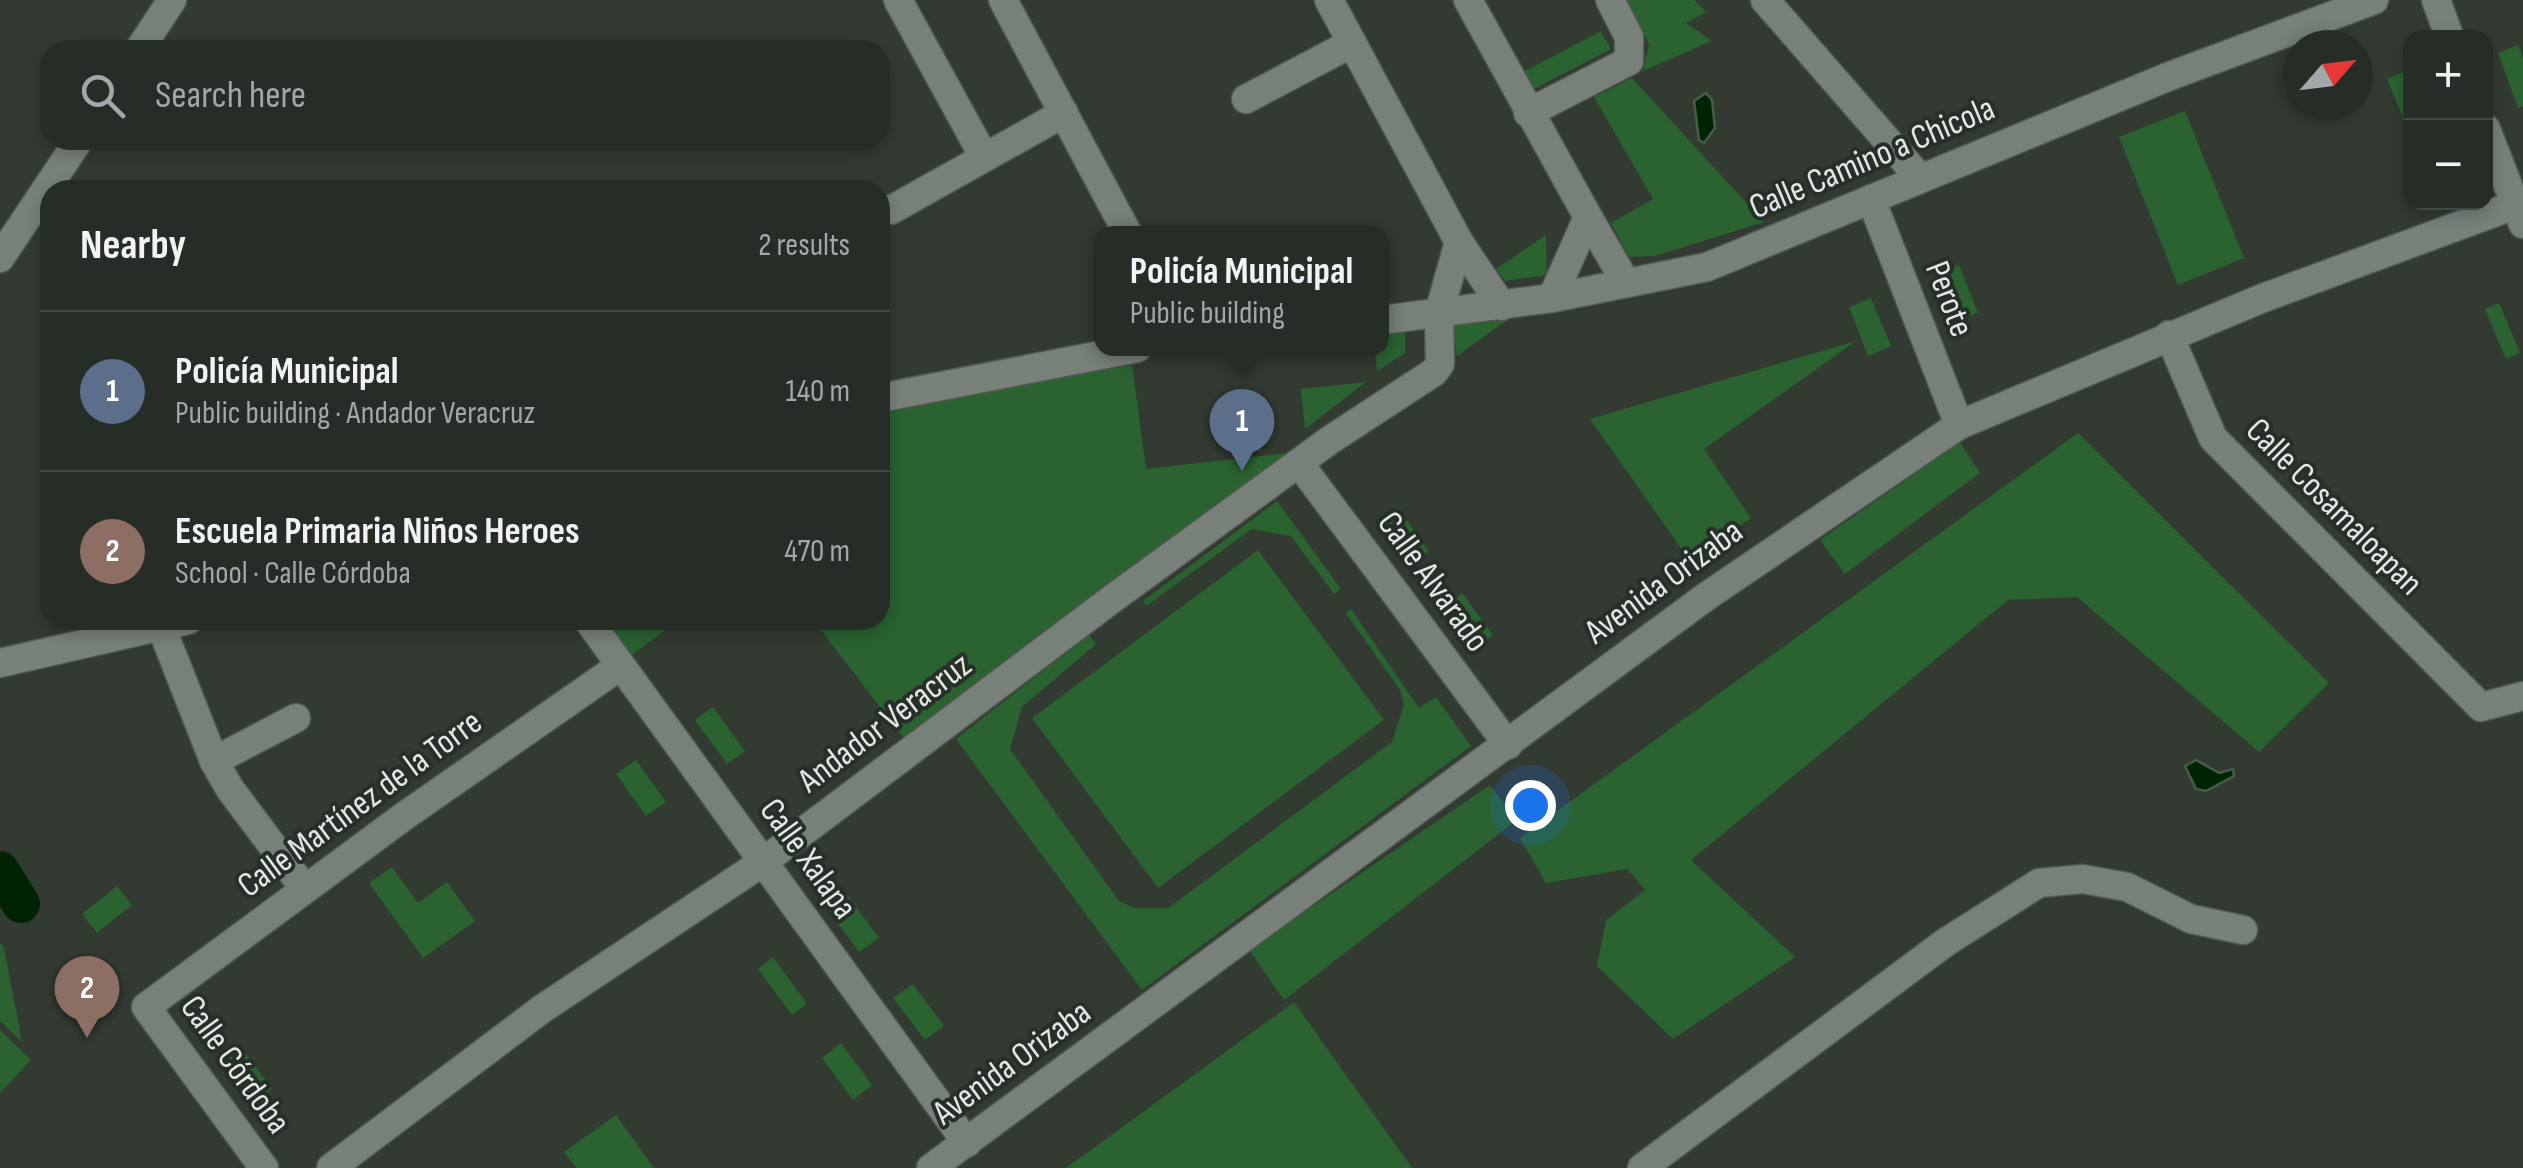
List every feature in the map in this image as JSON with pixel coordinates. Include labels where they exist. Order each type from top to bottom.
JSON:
[{"type":"street","points":[[146,40],[172,0]]},
{"type":"street","points":[[898,0],[984,157]]},
{"type":"street","points":[[1003,0],[1124,226]]},
{"type":"street","points":[[1329,0],[1460,242],[1502,306]]},
{"type":"street","points":[[1468,0],[1626,283]]},
{"type":"street","points":[[1528,113],[1630,61],[1629,37],[1610,0]]},
{"type":"street","points":[[1765,0],[1919,177]]},
{"type":"street","name":"Calle Camino a Chicola","points":[[1389,319],[1552,298],[1707,266],[2309,11],[2374,0]]},
{"type":"street","points":[[2436,0],[2447,30]]},
{"type":"street","points":[[1246,99],[1352,43]]},
{"type":"street","points":[[891,210],[1064,113]]},
{"type":"street","points":[[2493,145],[2521,210]]},
{"type":"street","points":[[52,180],[72,150]]},
{"type":"street","points":[[0,258],[40,198]]},
{"type":"street","name":"Perote","points":[[1870,199],[1959,425]]},
{"type":"street","name":"Avenida Orizaba","points":[[932,1168],[1776,546],[1959,425],[2169,335],[2521,210]]},
{"type":"street","points":[[1552,298],[1588,218]]},
{"type":"street","points":[[1438,313],[1460,242]]},
{"type":"street","name":"Andador Veracruz","points":[[331,1168],[542,1009],[763,862],[1299,463],[1434,372],[1440,364],[1438,313]]},
{"type":"street","name":"Calle Cosamaloapan","points":[[2169,335],[2213,438],[2481,708],[2523,696]]},
{"type":"street","points":[[890,396],[1096,356]]},
{"type":"street","name":"Calle Alvarado","points":[[1299,463],[1508,745]]},
{"type":"street","points":[[0,663],[152,630]]},
{"type":"street","points":[[176,630],[214,761],[230,789],[306,888]]},
{"type":"street","name":"Calle Xalapa","points":[[595,630],[967,1143]]},
{"type":"street","name":"Calle Martínez de la Torre","points":[[146,1007],[306,888],[620,666]]},
{"type":"street","points":[[214,761],[296,718]]},
{"type":"street","points":[[1642,1168],[1930,953],[2039,882],[2083,879],[2127,886],[2191,919],[2243,930]]},
{"type":"street","name":"Calle Córdoba","points":[[146,1007],[264,1168]]},
{"type":"shaded area","points":[[1626,0],[1694,0],[1706,12],[1686,23],[1712,41],[1643,71],[1649,44]]},
{"type":"shaded area","points":[[1601,31],[1611,49],[1532,90],[1523,72]]},
{"type":"shaded area","points":[[2518,45],[2523,58],[2523,106],[2518,108],[2498,53]]},
{"type":"shaded area","points":[[2403,72],[2403,118],[2387,79]]},
{"type":"shaded area","points":[[1632,78],[1764,222],[1655,256],[1629,257],[1611,223],[1653,199],[1594,97]]},
{"type":"shaded area","points":[[1706,93],[1712,100],[1715,128],[1704,143],[1699,140],[1694,101]]},
{"type":"shaded area","points":[[2185,111],[2244,258],[2178,285],[2119,137]]},
{"type":"shaded area","points":[[1546,235],[1547,275],[1505,281],[1496,269]]},
{"type":"shaded area","points":[[1959,265],[1978,313],[1962,319],[1942,271]]},
{"type":"shaded area","points":[[1871,298],[1891,346],[1868,356],[1849,307]]},
{"type":"shaded area","points":[[2499,303],[2520,353],[2506,359],[2485,309]]},
{"type":"shaded area","points":[[1507,320],[1457,356],[1453,325]]},
{"type":"shaded area","points":[[1405,329],[1405,353],[1377,371],[1376,356],[1389,356],[1389,332]]},
{"type":"shaded area","points":[[1856,341],[1704,449],[1751,518],[1690,561],[1590,419]]},
{"type":"shaded area","points":[[1132,365],[1146,469],[1288,453],[904,738],[821,630],[890,630],[890,412],[968,393]]},
{"type":"shaded area","points":[[1366,382],[1305,429],[1301,389]]},
{"type":"shaded area","points":[[2078,433],[2329,683],[2259,752],[2077,597],[2008,600],[1691,860],[1795,957],[1673,1039],[1597,966],[1606,920],[1645,890],[1627,869],[1546,883],[1520,838]]},
{"type":"shaded area","points":[[1960,442],[1980,473],[1845,574],[1820,540]]},
{"type":"shaded area","points":[[1277,501],[1341,589],[1334,594],[1291,536],[1252,529],[1146,606],[1143,601]]},
{"type":"shaded area","points":[[1398,508],[1429,551],[1409,565],[1378,523]]},
{"type":"shaded area","points":[[1258,550],[1384,720],[1158,888],[1032,718]]},
{"type":"shaded area","points":[[1462,593],[1493,635],[1474,649],[1443,608]]},
{"type":"shaded area","points":[[1351,609],[1419,708],[1436,697],[1471,746],[1142,990],[956,739],[1089,635],[1096,644],[1022,707],[1010,749],[1119,901],[1135,908],[1168,908],[1392,742],[1404,705],[1400,690],[1346,613]]},
{"type":"shaded area","points":[[609,630],[665,630],[629,657]]},
{"type":"shaded area","points":[[713,707],[745,751],[727,764],[695,720]]},
{"type":"shaded area","points":[[636,760],[666,802],[646,816],[616,774]]},
{"type":"shaded area","points":[[2196,760],[2219,773],[2233,769],[2234,776],[2206,791],[2196,789],[2185,766]]},
{"type":"shaded area","points":[[1490,785],[1517,820],[1284,1000],[1249,950]]},
{"type":"shaded area","points":[[392,867],[418,903],[447,882],[475,921],[423,958],[369,883]]},
{"type":"shaded area","points":[[117,886],[132,905],[97,933],[82,914]]},
{"type":"shaded area","points":[[846,893],[879,938],[859,952],[827,908]]},
{"type":"shaded area","points":[[0,943],[4,947],[22,1042],[0,1021]]},
{"type":"shaded area","points":[[773,957],[807,1004],[792,1015],[758,969]]},
{"type":"shaded area","points":[[913,984],[944,1026],[925,1040],[893,998]]},
{"type":"shaded area","points":[[1294,1002],[1412,1168],[1066,1168]]},
{"type":"shaded area","points":[[0,1030],[31,1060],[0,1093]]},
{"type":"shaded area","points":[[841,1043],[872,1085],[853,1100],[822,1058]]},
{"type":"shaded area","points":[[240,1046],[272,1089],[251,1105],[218,1062]]},
{"type":"shaded area","points":[[616,1115],[654,1168],[576,1168],[564,1152]]},
{"type":"waterway","points":[[0,870],[21,904]]},
{"type":"place","name":"Policía Municipal","points":[[1242,471]]},
{"type":"place","name":"Escuela Primaria Niños Heroes","points":[[87,1038]]}]
